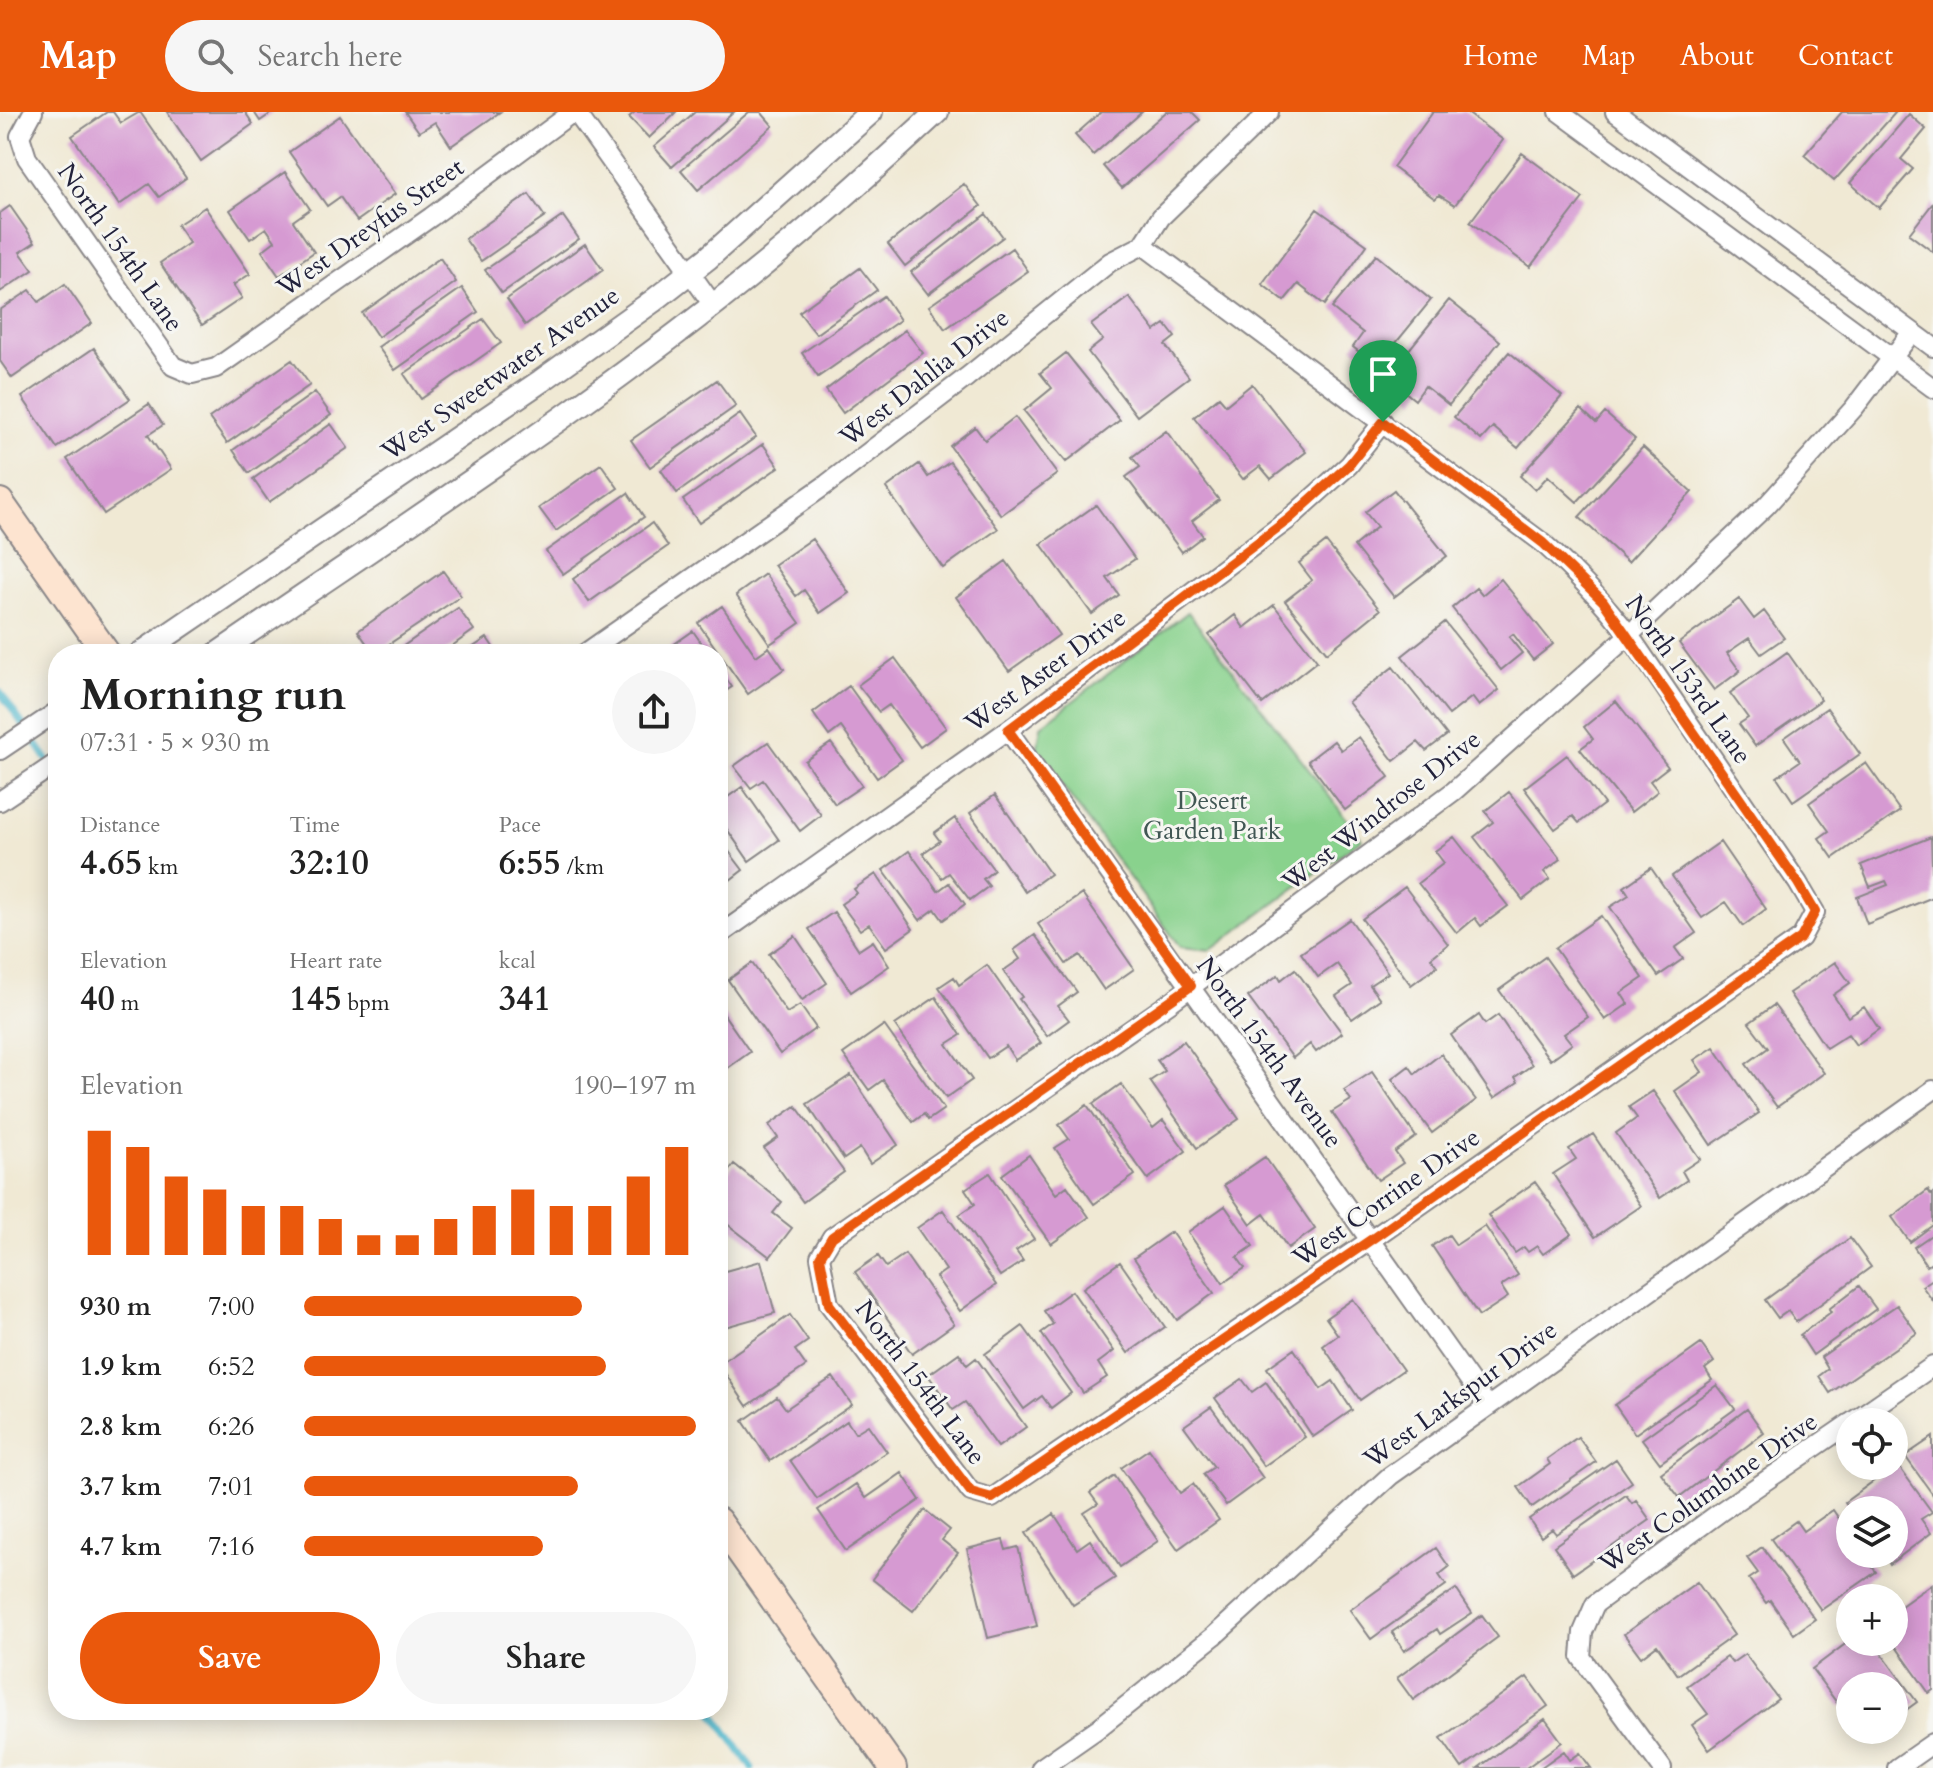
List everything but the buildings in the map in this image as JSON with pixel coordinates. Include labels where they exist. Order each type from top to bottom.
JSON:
[{"type":"main road","points":[[0,502],[100,644]]},
{"type":"main road","points":[[728,1535],[893,1768]]},
{"type":"street","name":"North 154th Lane","points":[[33,112],[20,136],[27,158],[173,366],[192,374]]},
{"type":"street","points":[[574,112],[713,305]]},
{"type":"street","name":"West Dreyfus Street","points":[[192,374],[216,368],[574,112]]},
{"type":"street","name":"West Sweetwater Avenue","points":[[155,644],[541,381],[689,272],[871,112]]},
{"type":"street","points":[[232,644],[559,420],[713,305],[845,197],[937,112]]},
{"type":"street","name":"West Dahlia Drive","points":[[598,644],[827,484],[1110,262],[1143,245],[1161,217],[1269,112]]},
{"type":"street","points":[[1559,112],[1582,119],[1891,359],[1933,388]]},
{"type":"street","points":[[1615,112],[1933,347]]},
{"type":"street","name":"North 153rd Lane","points":[[1143,245],[1543,543],[1603,601],[1815,912]]},
{"type":"street","name":"West Windrose Drive","points":[[820,1257],[832,1237],[1191,986],[1454,791],[1629,635],[1766,506],[1854,408],[1912,332]]},
{"type":"street","name":"West Aster Drive","points":[[728,929],[1008,730],[1289,519],[1349,465],[1383,422]]},
{"type":"street","points":[[0,750],[48,718]]},
{"type":"street","name":"North 154th Avenue","points":[[1008,730],[1487,1405]]},
{"type":"street","points":[[0,801],[48,768]]},
{"type":"street","name":"West Corrine Drive","points":[[971,1492],[992,1498],[1372,1239],[1801,938],[1815,912]]},
{"type":"street","name":"West Larkspur Drive","points":[[1041,1768],[1097,1729],[1214,1636],[1390,1476],[1933,1090]]},
{"type":"street","name":"North 154th Lane","points":[[820,1257],[829,1304],[971,1492]]},
{"type":"street","name":"West Columbine Drive","points":[[1873,1408],[1933,1366]]},
{"type":"street","name":"West Columbine Drive","points":[[1662,1768],[1581,1657],[1583,1632],[1595,1604],[1723,1510],[1836,1433]]},
{"type":"street","points":[[1897,1768],[1933,1743]]},
{"type":"green space","name":"Desert Garden Park","points":[[1188,612],[1362,839],[1211,950],[1180,947],[1037,751],[1041,726]]},
{"type":"waterway","points":[[0,692],[48,761]]},
{"type":"waterway","points":[[718,1720],[752,1768]]},
{"type":"route","points":[[1383,422],[1543,543],[1603,601],[1815,912],[1801,938],[1372,1239],[992,1498],[971,1492],[829,1304],[820,1257],[832,1237],[1191,986],[1008,730],[1289,519],[1349,465],[1383,422]]}]
